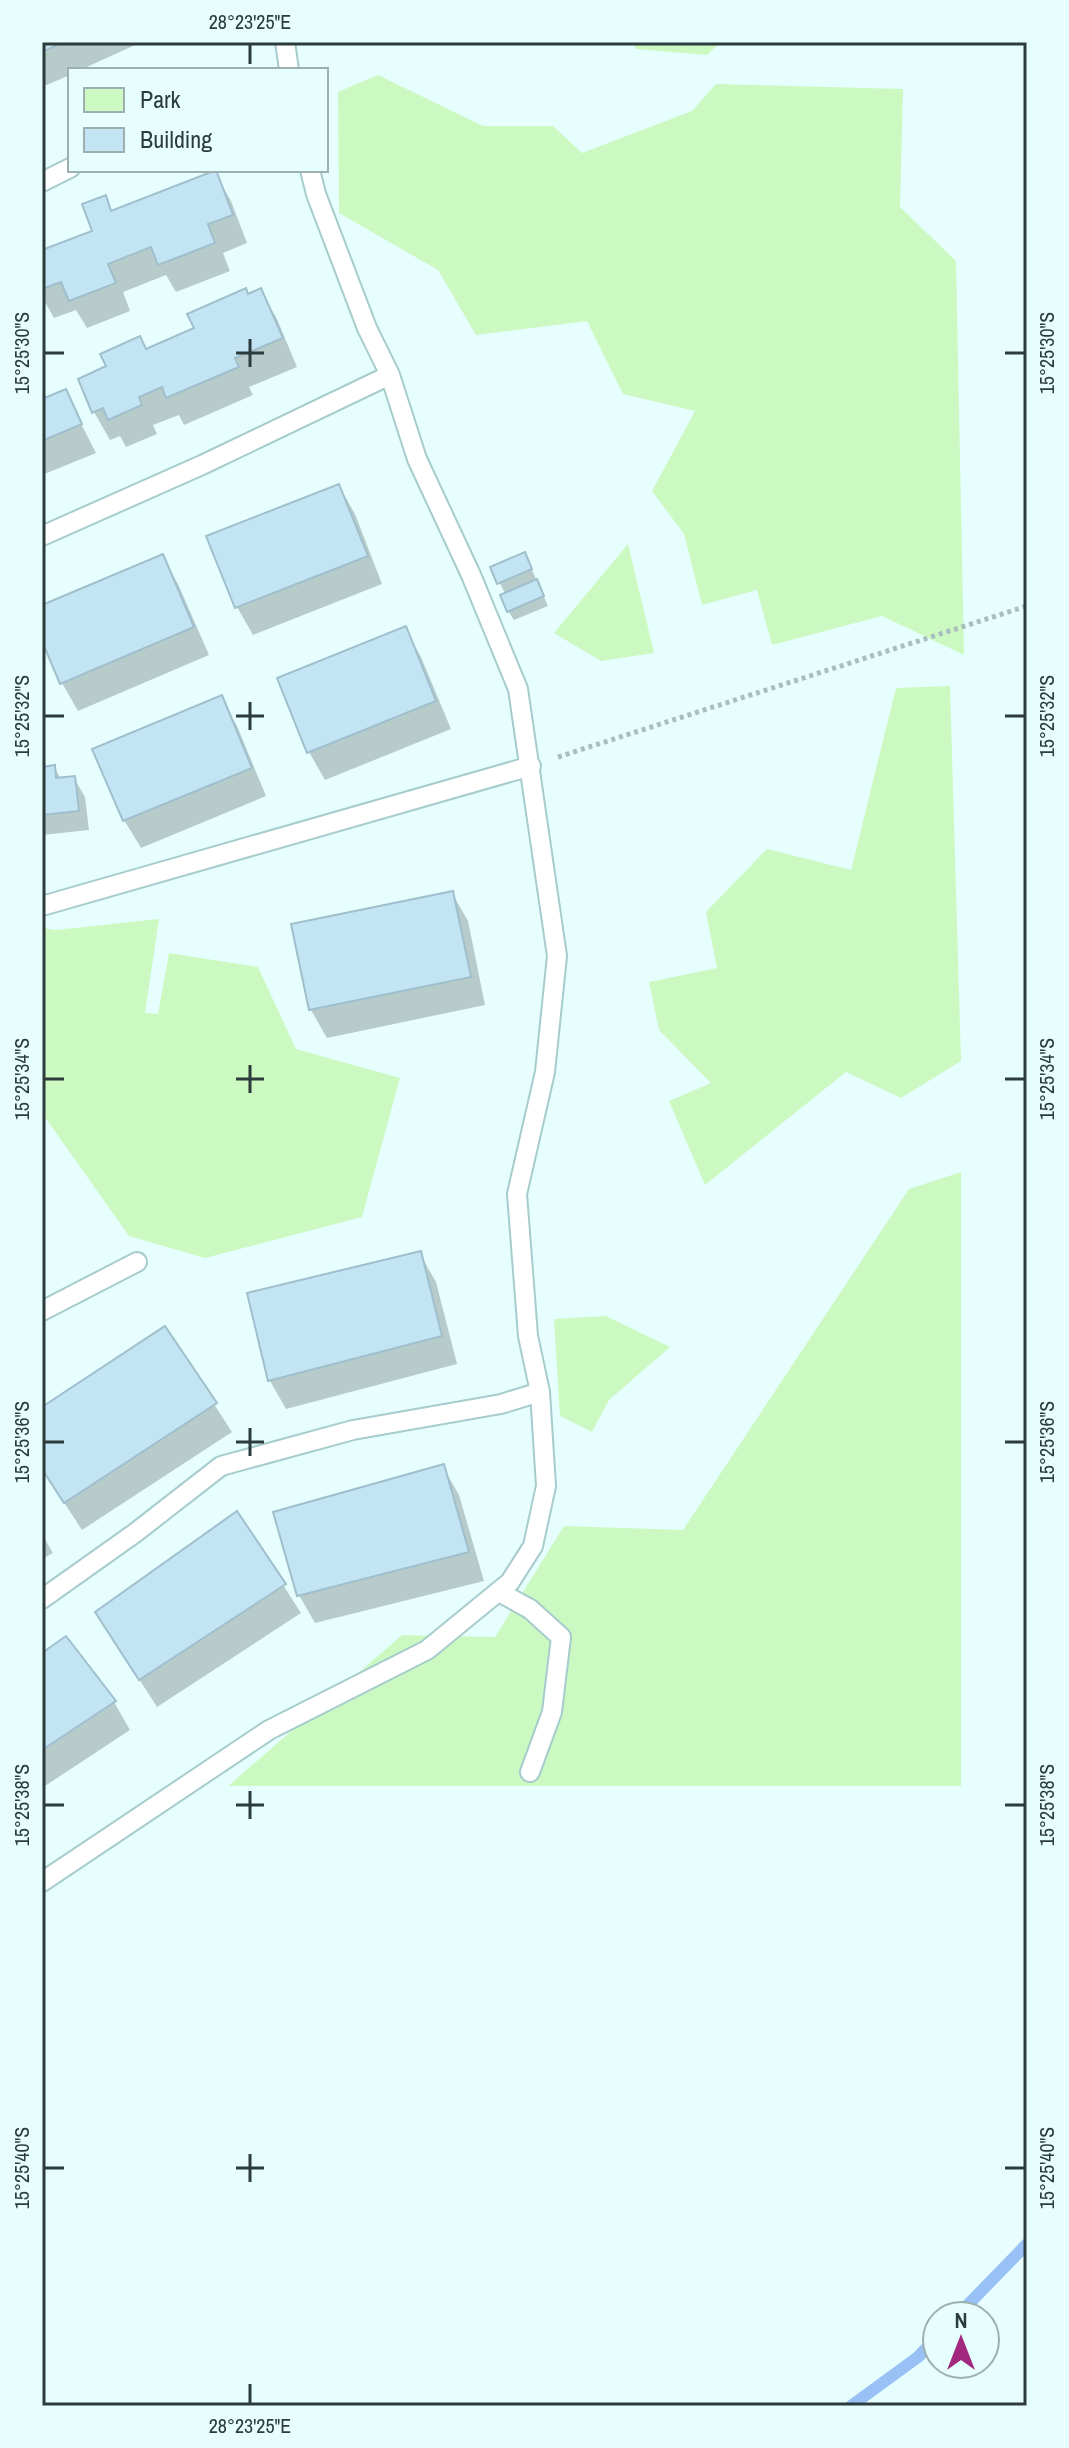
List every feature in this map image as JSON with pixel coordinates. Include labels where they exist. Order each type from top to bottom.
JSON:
[{"type":"lane","points":[[285,42],[289,68]]},
{"type":"lane","points":[[42,182],[68,169]]},
{"type":"lane","points":[[42,1882],[269,1730],[427,1650],[510,1582],[533,1546],[546,1486],[540,1392],[528,1336],[517,1194],[545,1072],[557,956],[518,689],[471,575],[417,459],[390,375],[367,328],[310,172]]},
{"type":"lane","points":[[42,536],[202,465],[390,375]]},
{"type":"lane","points":[[42,906],[531,766]]},
{"type":"lane","points":[[42,1311],[137,1262]]},
{"type":"lane","points":[[42,1599],[135,1533],[221,1466],[353,1430],[501,1404],[540,1392]]},
{"type":"lane","points":[[499,1592],[530,1609],[561,1637],[552,1712],[530,1772]]},
{"type":"path","points":[[531,766],[1027,606]]},
{"type":"green space","points":[[633,42],[720,42],[707,55],[636,49]]},
{"type":"green space","points":[[378,75],[483,126],[553,126],[582,153],[692,111],[716,84],[903,89],[900,207],[956,261],[964,655],[882,616],[772,645],[757,590],[702,605],[684,534],[652,491],[695,411],[623,394],[587,321],[476,335],[438,270],[339,213],[338,92]]},
{"type":"green space","points":[[628,544],[654,653],[601,661],[554,633]]},
{"type":"green space","points":[[950,686],[961,1061],[901,1098],[846,1072],[705,1185],[669,1101],[711,1083],[659,1030],[649,982],[717,968],[706,912],[767,849],[851,870],[896,688]]},
{"type":"green space","points":[[159,919],[145,1013],[158,1014],[169,953],[258,967],[296,1049],[400,1078],[362,1217],[205,1258],[129,1236],[42,1113],[42,928],[56,930]]},
{"type":"green space","points":[[961,1172],[961,1786],[228,1786],[402,1635],[495,1637],[564,1526],[683,1530],[909,1189]]},
{"type":"green space","points":[[606,1316],[670,1347],[609,1400],[592,1432],[560,1416],[554,1319]]},
{"type":"building","points":[[42,42],[64,42],[42,52]]},
{"type":"building","points":[[217,172],[233,215],[208,224],[215,243],[158,265],[151,247],[108,264],[116,283],[69,301],[61,282],[42,289],[42,250],[92,231],[82,204],[106,195],[111,211]]},
{"type":"building","points":[[246,288],[248,294],[261,288],[283,338],[235,358],[239,367],[166,398],[162,387],[139,397],[142,405],[108,420],[103,408],[92,413],[78,379],[106,366],[100,354],[140,336],[146,349],[194,328],[187,314]]},
{"type":"building","points":[[66,389],[82,424],[42,441],[42,399]]},
{"type":"building","points":[[339,484],[368,556],[235,608],[206,536]]},
{"type":"building","points":[[525,552],[532,569],[497,584],[490,567]]},
{"type":"building","points":[[163,554],[194,627],[60,684],[42,641],[42,605]]},
{"type":"building","points":[[537,579],[544,596],[507,612],[500,595]]},
{"type":"building","points":[[406,626],[436,701],[307,753],[277,678]]},
{"type":"building","points":[[222,695],[252,768],[123,821],[92,749]]},
{"type":"building","points":[[55,765],[56,778],[75,776],[79,811],[42,815],[42,767]]},
{"type":"building","points":[[453,891],[471,977],[309,1010],[291,924]]},
{"type":"building","points":[[421,1251],[442,1336],[268,1381],[247,1293]]},
{"type":"building","points":[[165,1326],[217,1403],[64,1503],[42,1469],[42,1407]]},
{"type":"building","points":[[444,1464],[469,1552],[297,1596],[273,1512]]},
{"type":"building","points":[[237,1511],[286,1584],[139,1680],[95,1612]]},
{"type":"building","points":[[66,1636],[116,1701],[42,1750],[42,1653]]},
{"type":"waterway","points":[[973,2300],[1027,2244]]},
{"type":"waterway","points":[[851,2406],[921,2354]]}]
